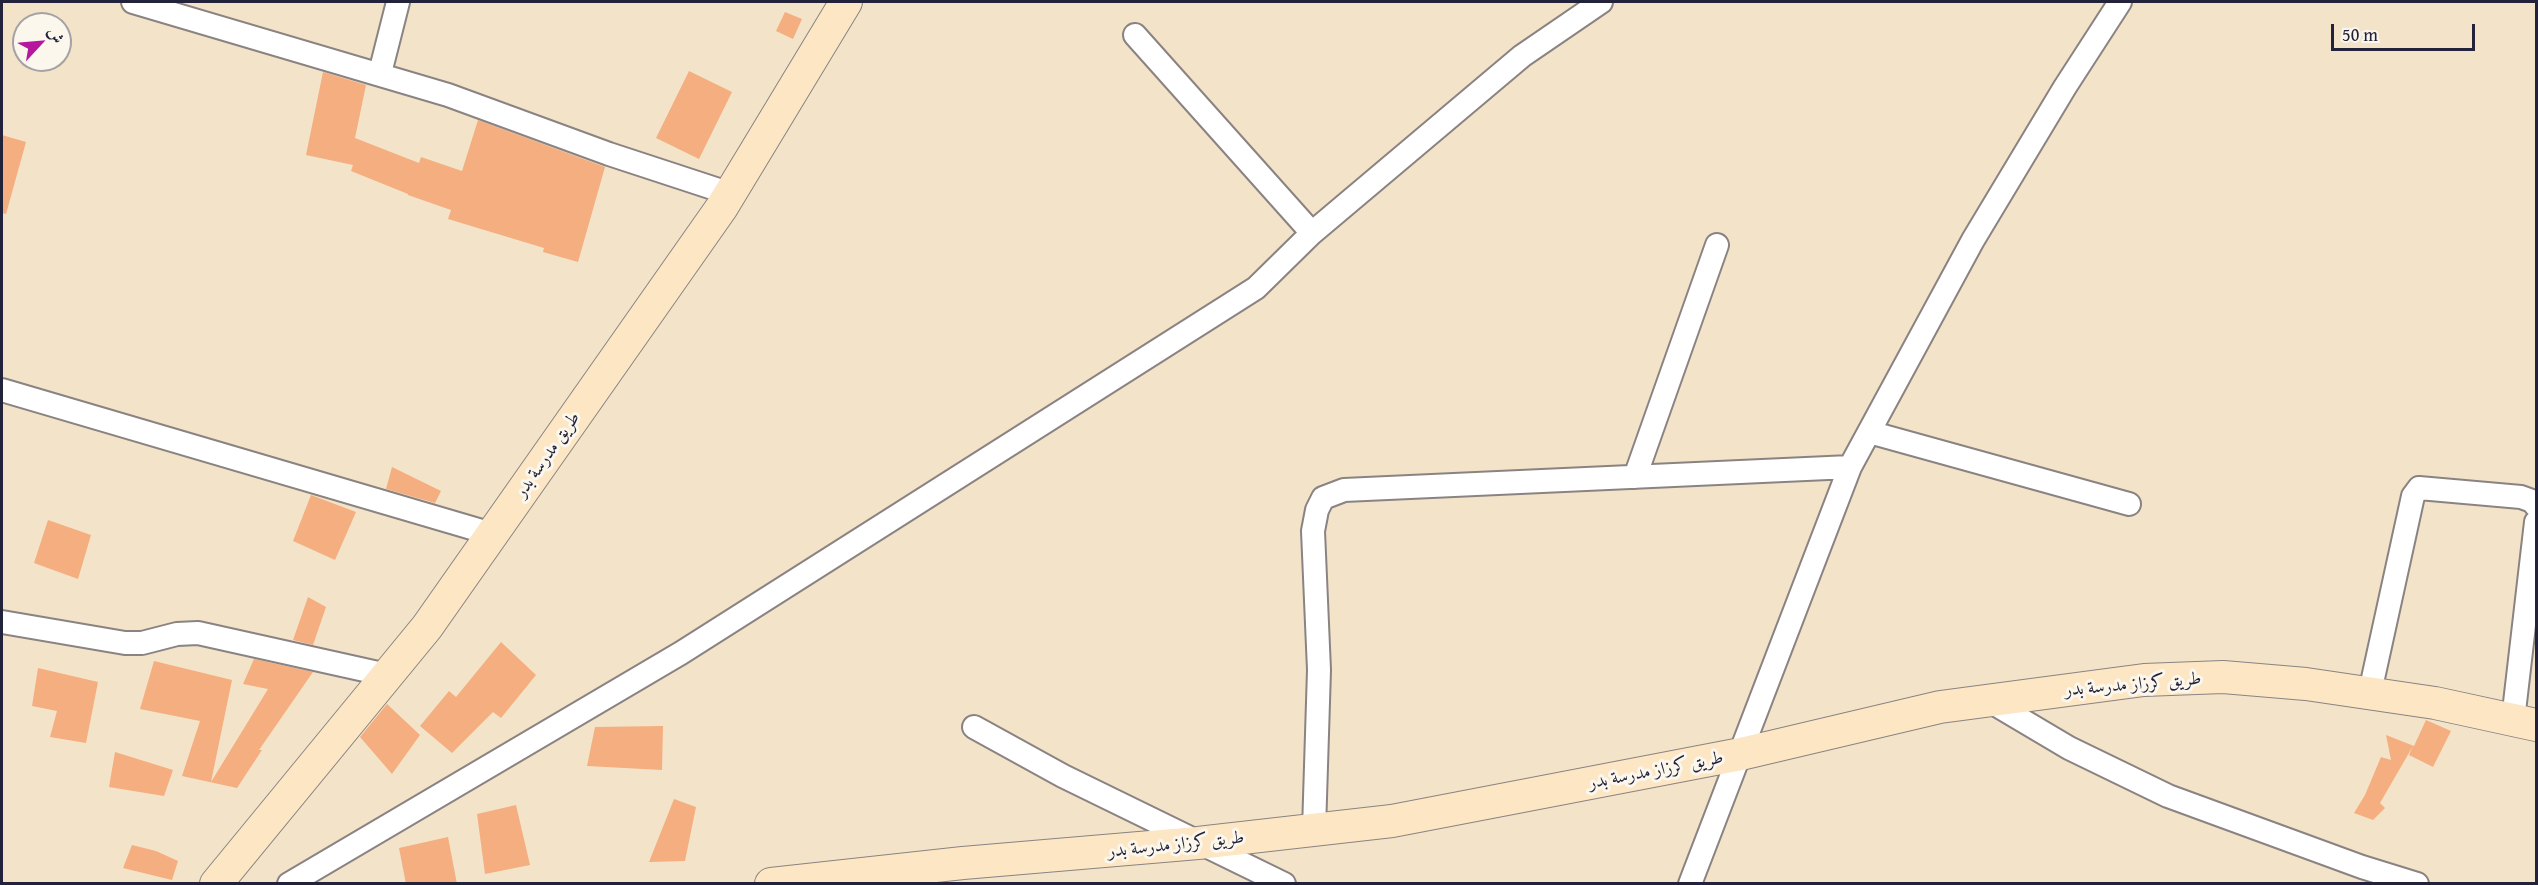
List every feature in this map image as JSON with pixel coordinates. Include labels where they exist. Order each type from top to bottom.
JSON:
[{"type":"street","points":[[133,2],[448,94],[609,154],[731,194]]},
{"type":"street","points":[[380,73],[398,2]]},
{"type":"street","name":"طريق مدرسة بدر","points":[[216,884],[427,627],[731,194],[846,2]]},
{"type":"street","points":[[289,884],[681,652],[1256,288],[1312,233],[1522,56],[1601,2]]},
{"type":"street","points":[[1690,884],[1850,467],[1973,240],[2065,87],[2120,2]]},
{"type":"street","points":[[1135,35],[1312,233]]},
{"type":"street","points":[[1635,477],[1717,245]]},
{"type":"street","points":[[2,390],[492,534]]},
{"type":"street","points":[[1869,432],[2129,504]]},
{"type":"street","points":[[1314,830],[1319,670],[1313,531],[1317,510],[1323,498],[1344,490],[1850,467]]},
{"type":"street","points":[[2370,692],[2413,496],[2419,488],[2521,497],[2532,501],[2536,506]]},
{"type":"street","points":[[2525,723],[2536,522]]},
{"type":"street","points":[[2,622],[125,644],[142,643],[177,634],[198,633],[387,675]]},
{"type":"street","name":"طريق كرزاز مدرسة بدر","points":[[779,883],[951,864],[1198,843],[1392,821],[1741,754],[1940,707],[2144,680],[2223,677],[2370,692],[2435,703],[2525,723]]},
{"type":"street","points":[[1988,700],[2069,748],[2168,796],[2362,867],[2417,884]]},
{"type":"street","points":[[974,727],[1063,776],[1284,884]]},
{"type":"building","points":[[785,12],[802,19],[793,39],[776,31]]},
{"type":"building","points":[[689,71],[732,92],[699,159],[656,138]]},
{"type":"building","points":[[323,72],[366,85],[355,138],[419,163],[421,157],[462,171],[478,120],[605,167],[578,262],[543,252],[544,248],[448,219],[451,210],[351,171],[353,165],[306,155]]},
{"type":"building","points":[[2,135],[26,142],[6,214],[2,213]]},
{"type":"building","points":[[392,467],[441,491],[435,503],[386,489]]},
{"type":"building","points":[[311,495],[356,512],[335,560],[293,541]]},
{"type":"building","points":[[48,520],[91,535],[78,579],[34,563]]},
{"type":"building","points":[[308,597],[326,607],[313,645],[293,640]]},
{"type":"building","points":[[501,642],[536,675],[501,718],[493,712],[452,753],[420,726],[449,691],[456,697]]},
{"type":"building","points":[[254,659],[313,672],[259,750],[262,750],[237,788],[182,776],[200,721],[140,709],[154,661],[232,680],[211,782],[268,689],[243,684]]},
{"type":"building","points":[[38,668],[98,682],[86,743],[50,737],[57,711],[32,706]]},
{"type":"building","points":[[387,704],[420,735],[392,774],[360,737]]},
{"type":"building","points":[[2426,720],[2451,731],[2433,767],[2409,755],[2413,746],[2380,803],[2385,808],[2373,820],[2354,813],[2365,795],[2381,757],[2391,760],[2386,735],[2414,746]]},
{"type":"building","points":[[663,726],[662,770],[587,766],[595,727]]},
{"type":"building","points":[[115,752],[173,770],[164,796],[109,787]]},
{"type":"building","points":[[674,799],[696,807],[685,861],[649,862]]},
{"type":"building","points":[[516,805],[530,865],[485,874],[477,814]]},
{"type":"building","points":[[448,837],[457,884],[406,884],[399,848]]},
{"type":"building","points":[[132,845],[156,851],[178,861],[172,880],[123,868]]}]
